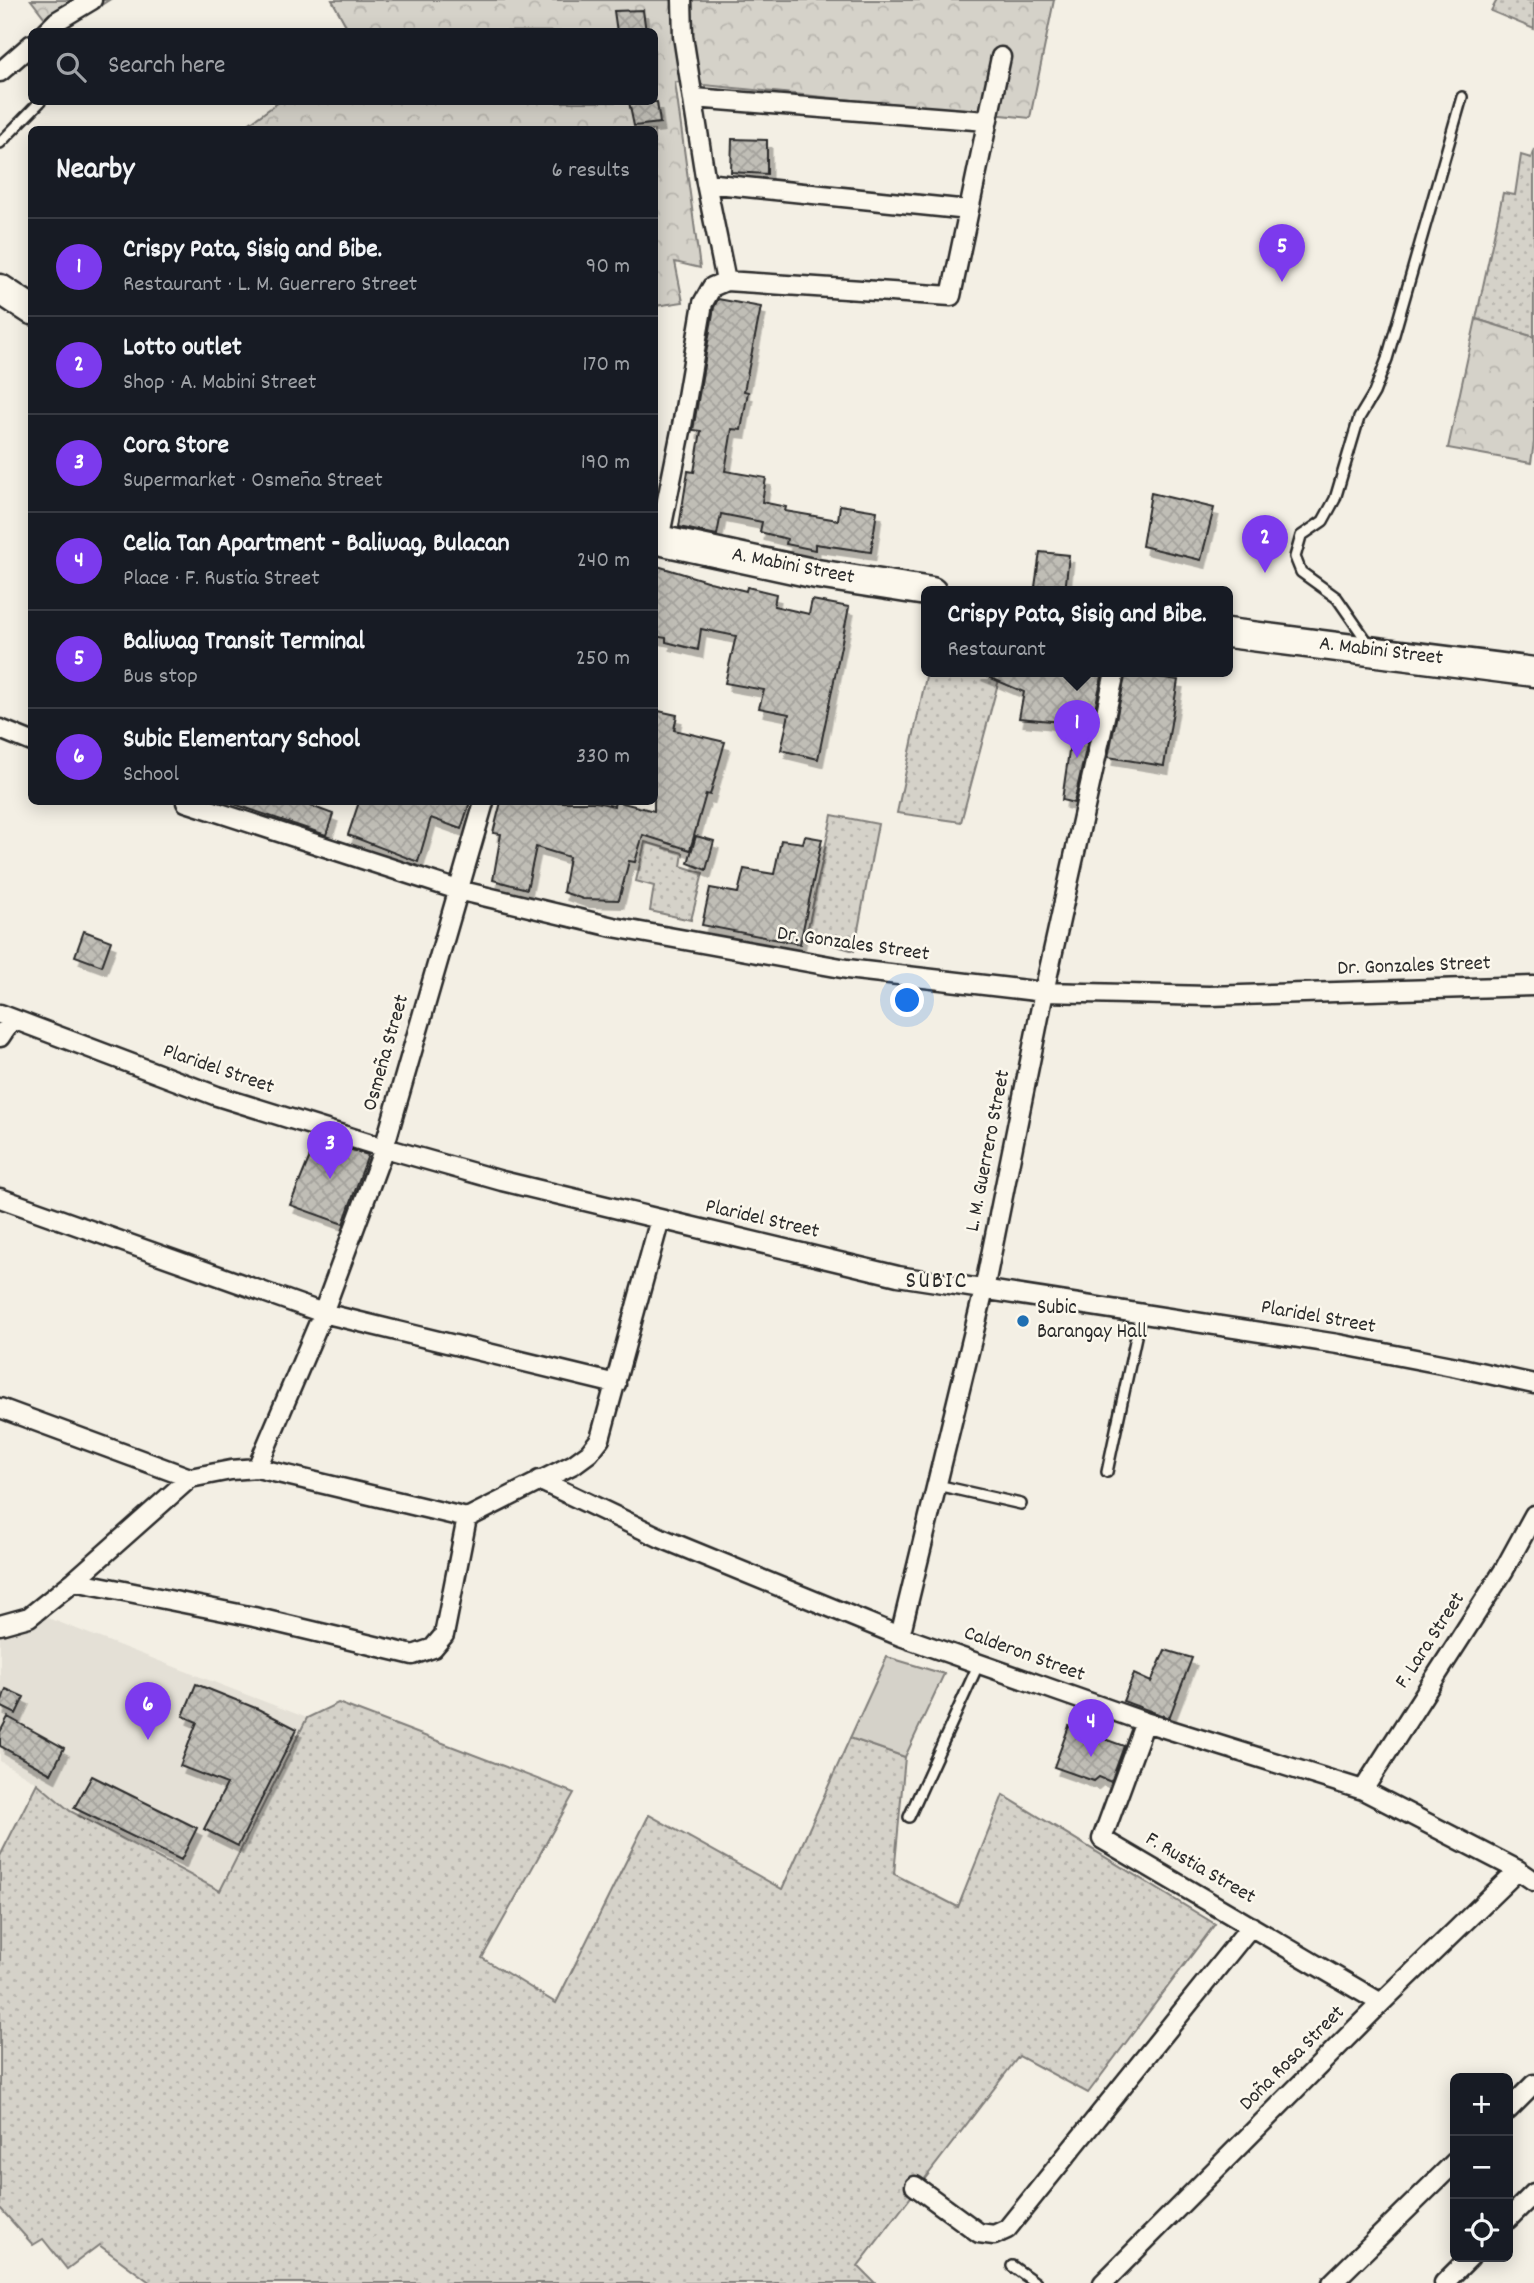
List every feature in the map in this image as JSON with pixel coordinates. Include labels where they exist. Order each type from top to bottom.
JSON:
[{"type":"main road","points":[[0,289],[28,307]]},
{"type":"main road","name":"A. Mabini Street","points":[[658,540],[817,573],[921,590]]},
{"type":"main road","name":"A. Mabini Street","points":[[1233,634],[1534,672]]},
{"type":"street","points":[[50,28],[92,0]]},
{"type":"street","points":[[682,0],[683,36],[706,183],[726,281]]},
{"type":"street","points":[[0,72],[28,48]]},
{"type":"street","points":[[658,535],[682,426],[703,303],[712,288],[726,281],[951,296],[1001,57]]},
{"type":"street","points":[[694,98],[987,121]]},
{"type":"street","points":[[706,183],[969,210]]},
{"type":"street","name":"L. M. Guerrero Street","points":[[900,1636],[984,1290],[1044,992],[1114,677]]},
{"type":"street","points":[[0,729],[28,740]]},
{"type":"street","name":"Dr. Gonzales Street","points":[[195,805],[458,890],[613,927],[848,969],[1044,992],[1209,996],[1534,986]]},
{"type":"street","name":"Osmeña Street","points":[[257,1468],[323,1313],[384,1148],[483,805]]},
{"type":"street","points":[[0,1037],[6,1016]]},
{"type":"street","name":"Plaridel Street","points":[[6,1016],[217,1096],[384,1148],[502,1181],[898,1276],[1338,1344],[1534,1384]]},
{"type":"street","points":[[0,1198],[323,1313],[616,1384]]},
{"type":"street","points":[[0,1408],[190,1478],[257,1468],[467,1518],[574,1464],[600,1439],[660,1219]]},
{"type":"street","points":[[0,1625],[29,1617],[74,1581],[190,1478]]},
{"type":"street","name":"Calderon Street","points":[[539,1480],[661,1538],[900,1636],[1145,1722],[1363,1790],[1518,1870],[1534,1881]]},
{"type":"street","name":"F. Lara Street","points":[[1363,1790],[1504,1570],[1534,1515]]},
{"type":"street","points":[[74,1581],[254,1617],[413,1655],[433,1648],[444,1635],[467,1518]]},
{"type":"street","name":"F. Rustia Street","points":[[1145,1722],[1102,1839],[1381,2003]]},
{"type":"street","name":"Doña Rosa Street","points":[[1103,2283],[1381,2003],[1518,1870]]},
{"type":"street","points":[[915,2186],[979,2232],[994,2235],[1007,2229],[1251,1926]]},
{"type":"street","points":[[1513,2105],[1534,2084]]},
{"type":"street","points":[[1332,2283],[1450,2167]]},
{"type":"street","points":[[1513,2214],[1534,2193]]},
{"type":"street","points":[[1455,2279],[1467,2262]]},
{"type":"lane","points":[[1374,651],[1337,598],[1301,572],[1295,557],[1301,536],[1323,522],[1335,499],[1359,418],[1374,393],[1387,359],[1462,97]]},
{"type":"lane","points":[[0,143],[37,105]]},
{"type":"lane","points":[[1107,1472],[1141,1313]]},
{"type":"lane","points":[[937,1485],[1021,1503]]},
{"type":"lane","points":[[909,1817],[979,1663]]},
{"type":"lane","points":[[1012,2266],[1036,2283]]},
{"type":"shaded area","points":[[30,1611],[307,1718],[220,1892],[70,1811],[37,1783],[0,1761],[0,1630]]},
{"type":"green space","points":[[31,0],[109,0],[66,28],[53,28]]},
{"type":"green space","points":[[332,0],[1054,0],[1030,118],[675,82],[700,268],[675,262],[683,302],[658,306],[658,126],[246,126],[275,105],[658,105],[658,28],[347,28]]},
{"type":"green space","points":[[1497,0],[1534,0],[1534,29],[1491,11]]},
{"type":"green space","points":[[1534,149],[1534,337],[1476,319],[1503,193],[1515,195],[1521,155],[1531,158]]},
{"type":"green space","points":[[1476,319],[1534,337],[1534,442],[1531,463],[1448,448]]},
{"type":"green space","points":[[926,677],[1000,677],[961,822],[897,813]]},
{"type":"green space","points":[[832,815],[878,824],[854,951],[806,937]]},
{"type":"green space","points":[[645,842],[683,853],[681,866],[703,873],[691,920],[650,911],[654,886],[636,881]]},
{"type":"green space","points":[[887,1657],[944,1674],[905,1757],[850,1738]]},
{"type":"green space","points":[[338,1703],[574,1793],[482,1958],[556,2003],[649,1815],[782,1889],[850,1738],[905,1757],[894,1874],[958,1907],[1003,1795],[1215,1924],[1088,2093],[1019,2056],[858,2266],[875,2283],[151,2283],[99,2245],[67,2269],[43,2239],[33,2245],[0,2208],[0,1856],[37,1783],[70,1811],[220,1891],[307,1718]]},
{"type":"building","points":[[643,10],[645,28],[616,28],[614,11]]},
{"type":"building","points":[[630,105],[657,105],[660,123],[634,126]]},
{"type":"building","points":[[732,139],[767,140],[767,174],[731,172]]},
{"type":"building","points":[[718,299],[761,307],[744,391],[748,392],[741,430],[732,429],[725,471],[766,478],[762,502],[786,507],[785,511],[838,520],[840,505],[877,511],[871,552],[815,544],[815,550],[786,544],[787,539],[760,532],[762,522],[721,514],[717,535],[679,527],[688,471],[694,472],[701,431],[693,430],[714,307]]},
{"type":"building","points":[[1151,493],[1214,508],[1201,560],[1142,546]]},
{"type":"building","points":[[1040,552],[1069,555],[1066,586],[1035,586]]},
{"type":"building","points":[[658,566],[746,591],[747,587],[776,594],[774,606],[809,614],[812,600],[849,607],[818,759],[781,750],[789,714],[759,708],[764,690],[725,683],[736,636],[701,629],[698,650],[666,642],[666,638],[658,637]]},
{"type":"building","points":[[989,677],[1102,677],[1074,803],[1062,800],[1073,723],[1019,718],[1024,692]]},
{"type":"building","points":[[1125,677],[1178,680],[1164,766],[1108,757]]},
{"type":"building","points":[[658,711],[677,715],[674,730],[725,742],[690,850],[643,835],[635,862],[629,861],[619,900],[583,899],[563,892],[569,857],[536,847],[527,889],[493,880],[501,834],[493,833],[500,805],[631,805],[654,811],[654,805],[658,805]]},
{"type":"building","points":[[237,805],[312,805],[333,814],[326,835]]},
{"type":"building","points":[[358,805],[469,805],[461,829],[431,818],[418,862],[348,835]]},
{"type":"building","points":[[696,836],[714,841],[706,870],[688,863]]},
{"type":"building","points":[[805,836],[822,839],[800,944],[702,925],[710,888],[738,893],[744,869],[774,874],[781,840],[803,843]]},
{"type":"building","points":[[84,931],[111,941],[102,966],[75,956]]},
{"type":"building","points":[[317,1139],[368,1155],[343,1224],[290,1205]]},
{"type":"building","points":[[1165,1650],[1192,1658],[1169,1718],[1123,1701],[1134,1674],[1151,1682]]},
{"type":"building","points":[[196,1684],[258,1709],[297,1729],[238,1846],[204,1829],[227,1784],[180,1766],[197,1722],[183,1716]]},
{"type":"building","points":[[6,1689],[24,1697],[16,1714],[0,1706]]},
{"type":"building","points":[[8,1717],[64,1748],[51,1774],[0,1746],[0,1732]]},
{"type":"building","points":[[1069,1726],[1124,1746],[1111,1782],[1099,1777],[1094,1781],[1054,1767]]},
{"type":"building","points":[[92,1776],[197,1828],[181,1860],[74,1808]]},
{"type":"place","name":"Baliwag Transit Terminal","points":[[1282,282]]},
{"type":"place","name":"Lotto outlet","points":[[1265,573]]},
{"type":"place","name":"Crispy Pata, Sisig and Bibe.","points":[[1077,758]]},
{"type":"place","name":"Cora Store","points":[[330,1179]]},
{"type":"place","name":"Subic Barangay Hall","points":[[1023,1321]]},
{"type":"place","name":"Subic Elementary School","points":[[148,1740]]},
{"type":"place","name":"Celia Tan Apartment - Baliwag, Bulacan","points":[[1091,1757]]},
{"type":"district","name":"SUBIC","points":[[937,1282]]}]
